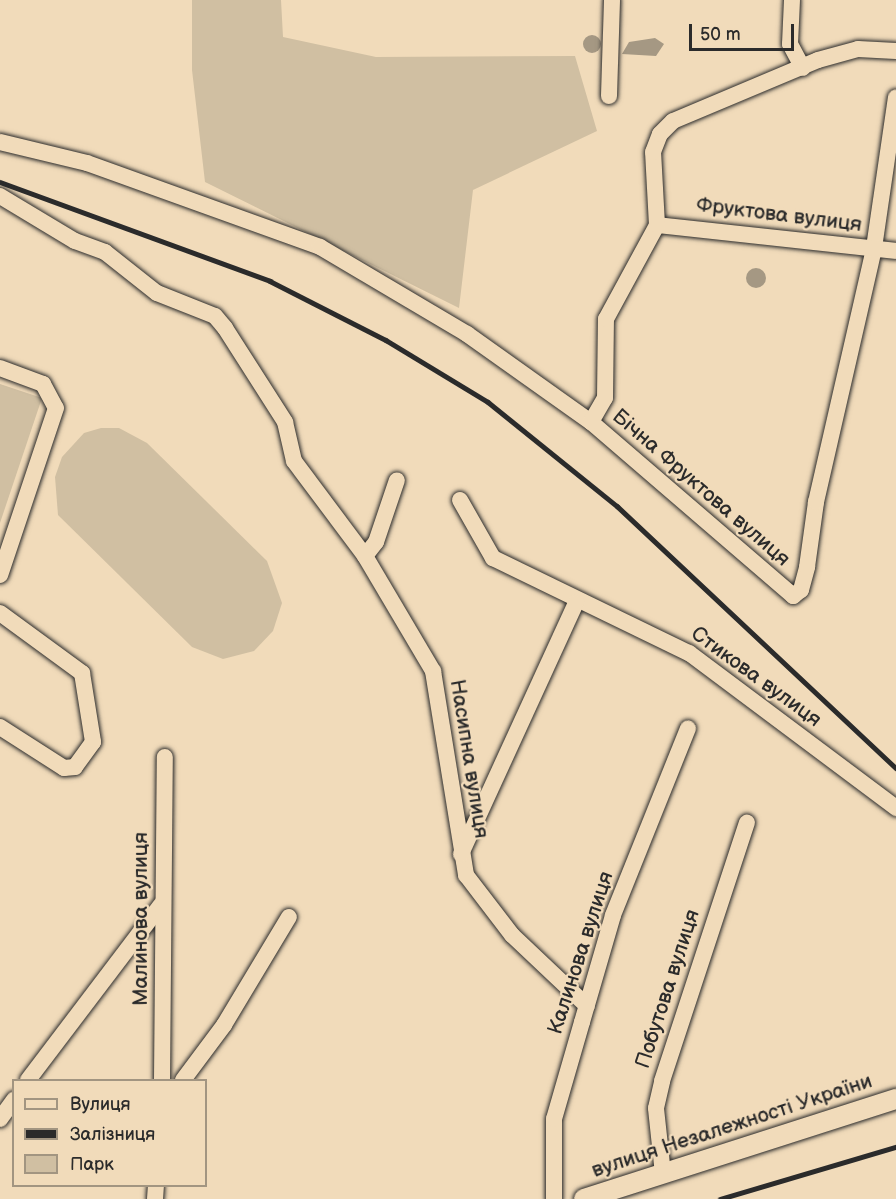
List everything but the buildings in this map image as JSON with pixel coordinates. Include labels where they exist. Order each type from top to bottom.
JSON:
[{"type":"main road","name":"вулиця Незалежності України","points":[[584,1199],[896,1099]]},
{"type":"street","points":[[609,96],[612,0]]},
{"type":"street","points":[[792,0],[790,44],[803,68]]},
{"type":"street","points":[[657,225],[653,152],[673,120],[803,68],[858,49],[896,51]]},
{"type":"street","name":"Бічна Фруктова вулиця","points":[[657,225],[606,319],[605,398],[591,422],[793,596],[801,590],[807,567],[816,502],[874,248],[896,98]]},
{"type":"street","points":[[0,142],[87,163],[320,248],[467,334],[591,422]]},
{"type":"street","name":"Насипна вулиця","points":[[0,196],[75,241],[105,252],[157,293],[215,316],[285,423],[294,462],[365,556],[433,671],[466,875],[512,935],[587,1006]]},
{"type":"street","name":"Фруктова вулиця","points":[[657,225],[896,251]]},
{"type":"street","points":[[0,368],[43,384],[56,408],[0,575]]},
{"type":"street","points":[[365,556],[376,542],[397,480]]},
{"type":"street","name":"Стикова вулиця","points":[[460,500],[493,558],[576,603],[689,653],[781,726],[849,768],[896,808]]},
{"type":"street","points":[[461,854],[576,603]]},
{"type":"street","points":[[0,613],[82,672],[93,742],[75,767],[64,768],[0,727]]},
{"type":"street","name":"Калинова вулиця","points":[[554,1199],[554,1119],[613,915],[688,728]]},
{"type":"street","name":"Малинова вулиця","points":[[162,1079],[161,905],[165,757]]},
{"type":"street","name":"Побутова вулиця","points":[[663,1174],[656,1108],[662,1081],[747,823]]},
{"type":"street","points":[[29,1079],[161,905]]},
{"type":"street","points":[[184,1079],[230,1016],[289,916]]},
{"type":"street","points":[[0,1119],[12,1104]]},
{"type":"green space","points":[[192,0],[281,0],[283,37],[376,57],[575,56],[597,131],[473,190],[459,308],[205,182],[192,70]]},
{"type":"green space","points":[[0,384],[42,398],[0,523]]},
{"type":"green space","points":[[101,428],[119,428],[147,443],[267,561],[282,603],[273,631],[254,651],[223,659],[192,647],[58,515],[55,477],[62,457],[84,433]]},
{"type":"shaded area","points":[[588,35],[596,35],[601,40],[599,51],[588,53],[583,48],[583,40]]},
{"type":"shaded area","points":[[655,38],[664,44],[656,56],[622,54],[629,42]]},
{"type":"shaded area","points":[[756,268],[763,271],[766,278],[763,285],[756,288],[749,285],[746,278],[749,271]]},
{"type":"railway","points":[[0,182],[270,281],[386,340],[488,402],[617,506],[896,768]]},
{"type":"railway","points":[[720,1199],[896,1147]]}]
